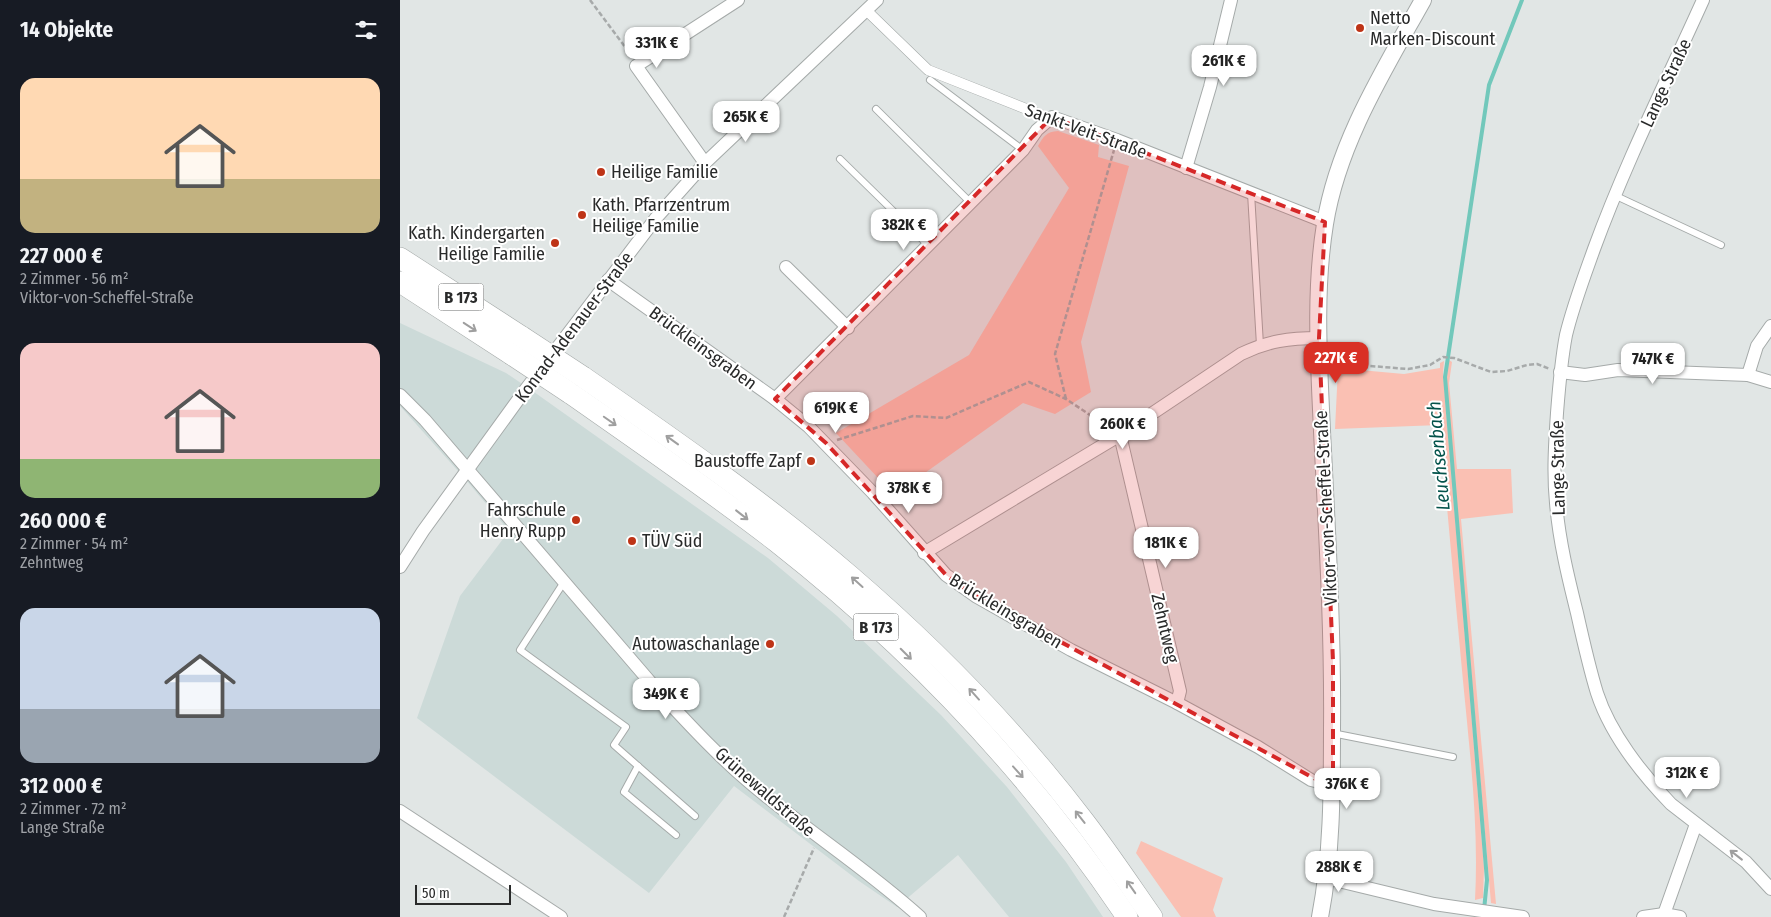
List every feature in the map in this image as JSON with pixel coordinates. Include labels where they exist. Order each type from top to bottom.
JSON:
[{"type":"highway","name":"B 173","points":[[400,258],[517,345],[576,385],[739,488],[850,576],[962,681],[1048,777],[1110,856],[1152,917]]},
{"type":"highway","name":"B 173","points":[[400,282],[517,345]]},
{"type":"highway","name":"B 173","points":[[576,385],[787,550],[895,644],[958,707],[1034,791],[1104,882],[1127,917]]},
{"type":"street","points":[[705,163],[636,66],[738,0]]},
{"type":"street","name":"Konrad-Adenauer-Straße","points":[[400,567],[422,531],[468,468],[656,218],[705,163],[877,0]]},
{"type":"street","points":[[1186,168],[1210,88],[1231,0]]},
{"type":"street","name":"Viktor-von-Scheffel-Straße","points":[[1320,917],[1326,878],[1333,783],[1333,662],[1319,362],[1320,265],[1325,222],[1337,175],[1354,127],[1423,0]]},
{"type":"street","name":"Lange Straße","points":[[1703,0],[1614,195],[1579,292],[1566,335],[1560,372],[1554,454],[1556,504],[1566,566],[1598,694],[1608,718],[1651,783],[1671,804],[1746,862],[1771,889]]},
{"type":"street","name":"Sankt-Veit-Straße","points":[[866,10],[928,70],[1049,118],[1052,117],[1117,140],[1325,222]]},
{"type":"street","points":[[775,400],[1023,150],[1037,130],[1049,118]]},
{"type":"street","points":[[786,267],[848,328]]},
{"type":"street","name":"Brückleinsgraben","points":[[608,280],[775,400],[826,443],[873,493],[924,553],[946,575],[977,597],[1071,650],[1177,703],[1258,747],[1312,780],[1333,783]]},
{"type":"street","points":[[1748,375],[1758,346],[1771,326]]},
{"type":"street","points":[[924,553],[1120,435],[1241,354],[1260,345],[1288,339],[1319,338]]},
{"type":"street","points":[[1560,372],[1585,375],[1618,370],[1748,375],[1771,382]]},
{"type":"street","name":"Grünewaldstraße","points":[[400,395],[426,420],[657,690],[696,732],[748,780],[819,838],[887,887],[920,917]]},
{"type":"street","name":"Zehntweg","points":[[1120,435],[1180,691],[1177,703]]},
{"type":"street","points":[[400,811],[562,917]]},
{"type":"street","points":[[1663,916],[1696,824]]},
{"type":"street","points":[[1326,878],[1434,904],[1523,917]]},
{"type":"street","points":[[1643,917],[1680,917]]},
{"type":"lane","points":[[930,80],[1023,150]]},
{"type":"lane","points":[[876,109],[971,203]]},
{"type":"lane","points":[[840,160],[929,246]]},
{"type":"lane","points":[[1251,193],[1260,345]]},
{"type":"lane","points":[[1614,195],[1720,246]]},
{"type":"lane","points":[[565,581],[520,650],[626,727],[614,745],[695,816]]},
{"type":"lane","points":[[1332,733],[1453,757]]},
{"type":"lane","points":[[638,766],[624,792],[676,834]]},
{"type":"path","points":[[590,0],[639,64]]},
{"type":"path","points":[[1066,399],[1055,354],[1117,140]]},
{"type":"path","points":[[1319,362],[1408,369],[1430,365],[1443,357],[1454,358],[1491,372],[1507,371],[1537,364],[1560,372]]},
{"type":"path","points":[[826,443],[913,416],[946,418],[1029,382],[1066,399],[1120,435]]},
{"type":"path","points":[[784,917],[819,838]]},
{"type":"highlighted area","points":[[1052,117],[1325,222],[1319,338],[1333,661],[1333,783],[1323,783],[977,597],[946,575],[826,443],[775,399]]},
{"type":"shaded area","points":[[1058,131],[1099,145],[1098,157],[1129,166],[1081,342],[1091,392],[1055,414],[1023,403],[894,495],[836,433],[969,355],[1069,188],[1038,146],[1046,135]]},
{"type":"shaded area","points":[[400,323],[506,373],[768,558],[837,616],[941,715],[1007,787],[1066,862],[1103,917],[1009,917],[958,855],[897,907],[859,881],[734,786],[649,893],[417,718],[460,596],[509,531],[400,406]]},
{"type":"shaded area","points":[[1449,360],[1452,362],[1449,383],[1457,469],[1511,469],[1513,513],[1461,519],[1496,904],[1491,903],[1446,378]]},
{"type":"shaded area","points":[[1444,361],[1443,373],[1484,868],[1483,898],[1475,900],[1476,845],[1473,791],[1440,425],[1335,429],[1338,368],[1404,374],[1440,368],[1440,363]]},
{"type":"shaded area","points":[[1141,841],[1223,878],[1213,910],[1216,917],[1181,917],[1136,853]]},
{"type":"waterway","name":"Leuchsenbach","points":[[1484,910],[1487,880],[1445,377],[1489,85],[1522,0]]},
{"type":"place","name":"Netto Marken-Discount","points":[[1360,28]]},
{"type":"place","name":"Heilige Familie","points":[[601,172]]},
{"type":"place","name":"Kath. Pfarrzentrum Heilige Familie","points":[[582,215]]},
{"type":"place","name":"Kath. Kindergarten Heilige Familie","points":[[555,243]]},
{"type":"place","name":"Baustoffe Zapf","points":[[811,461]]},
{"type":"place","name":"Fahrschule Henry Rupp","points":[[576,520]]},
{"type":"place","name":"TÜV Süd","points":[[632,541]]},
{"type":"place","name":"Autowaschanlage","points":[[770,644]]}]
